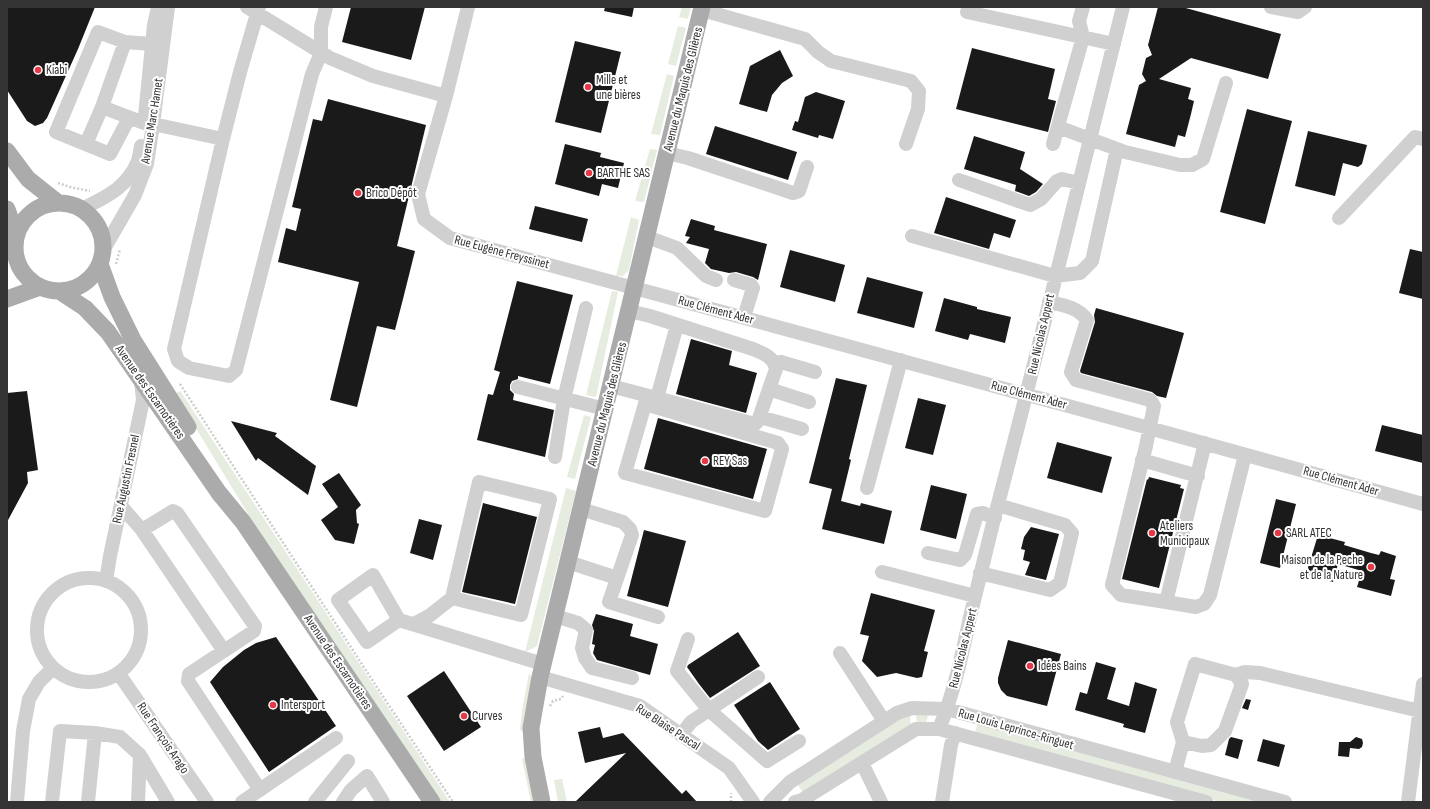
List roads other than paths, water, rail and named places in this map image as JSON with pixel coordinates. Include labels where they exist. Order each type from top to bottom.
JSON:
[{"type":"main road","name":"Avenue du Maquis des Glières","points":[[542,802],[533,757],[531,728],[542,670],[702,8]]},
{"type":"main road","points":[[7,151],[28,179],[57,202]]},
{"type":"main road","points":[[57,202],[82,208],[91,216],[103,237],[108,254],[94,276],[84,284],[72,290],[59,291],[40,287],[31,282],[19,266],[11,262],[16,236],[22,223],[31,212],[43,205],[57,202]]},
{"type":"main road","points":[[7,209],[16,236]]},
{"type":"main road","name":"Avenue des Escarnotières","points":[[108,254],[112,297],[133,340],[221,477],[243,522]]},
{"type":"main road","points":[[7,299],[40,287]]},
{"type":"main road","name":"Avenue des Escarnotières","points":[[59,291],[85,308],[108,332],[219,492],[243,522],[432,802]]},
{"type":"street","name":"Avenue Marc Hamet","points":[[158,7],[154,25],[158,44]]},
{"type":"street","name":"Avenue Marc Hamet","points":[[108,254],[135,195],[147,164],[149,124],[158,44],[168,7]]},
{"type":"street","points":[[326,7],[321,27],[321,53],[312,74],[236,370],[229,376],[189,368],[178,361],[174,349],[255,9],[321,53],[330,58],[373,76],[446,96]]},
{"type":"street","name":"Rue Eugène Freyssinet","points":[[468,7],[446,96],[418,194],[424,219],[450,238],[635,288]]},
{"type":"street","points":[[1053,144],[1083,37],[1079,21],[1083,7]]},
{"type":"street","name":"Rue Nicolas Appert","points":[[939,729],[947,709],[958,671],[980,573],[1027,395],[1055,276],[1123,7]]},
{"type":"street","points":[[1271,7],[1298,12],[1305,7]]},
{"type":"street","points":[[702,8],[805,39],[818,52],[831,61],[911,81],[919,91],[918,109],[906,144]]},
{"type":"street","points":[[967,12],[1114,44]]},
{"type":"street","points":[[129,118],[110,154],[56,132],[98,32],[125,42],[158,44]]},
{"type":"street","points":[[86,144],[102,107],[125,42]]},
{"type":"street","points":[[1058,127],[1117,149],[1180,165],[1192,165],[1203,159],[1226,83]]},
{"type":"street","points":[[102,107],[149,124],[223,139]]},
{"type":"street","name":"Avenue Marc Hamet","points":[[82,208],[111,194],[125,182],[138,161],[143,137],[149,124]]},
{"type":"street","points":[[1339,218],[1419,138]]},
{"type":"street","points":[[912,236],[1055,276],[1080,273],[1092,261],[1117,149]]},
{"type":"street","points":[[667,154],[688,158],[793,193],[799,191],[807,167]]},
{"type":"street","points":[[959,180],[1030,205],[1041,199],[1057,181],[1062,180],[1079,183]]},
{"type":"street","points":[[647,237],[677,248],[706,276],[716,280]]},
{"type":"street","points":[[734,280],[751,285],[753,288],[744,317]]},
{"type":"street","name":"Rue Clément Ader","points":[[635,288],[1423,504]]},
{"type":"street","points":[[1049,302],[1069,307],[1082,313],[1087,320],[1071,372],[1076,380],[1150,400],[1154,406],[1112,585],[1121,594],[1196,608],[1204,604],[1210,595],[1245,455]]},
{"type":"street","points":[[555,458],[564,399],[586,308]]},
{"type":"street","points":[[629,311],[650,316],[753,349],[768,356],[775,364],[776,369],[760,417],[755,424],[650,399]]},
{"type":"street","points":[[611,386],[650,399],[778,443],[782,450],[765,512],[625,473],[650,399],[678,325]]},
{"type":"street","points":[[868,488],[901,360]]},
{"type":"street","points":[[775,364],[781,362],[815,372]]},
{"type":"street","name":"Rue Augustin Fresnel","points":[[106,580],[143,400],[141,378]]},
{"type":"street","points":[[518,387],[605,409]]},
{"type":"street","points":[[769,389],[809,402]]},
{"type":"street","points":[[760,417],[802,429]]},
{"type":"street","points":[[1166,602],[1205,444]]},
{"type":"street","points":[[1142,460],[1198,476]]},
{"type":"street","points":[[414,624],[429,616],[452,598],[479,482],[550,499],[521,615],[452,598]]},
{"type":"street","points":[[121,506],[142,530],[224,651]]},
{"type":"street","points":[[581,509],[623,522],[630,529],[632,535],[609,602],[658,617]]},
{"type":"street","points":[[142,530],[173,511],[177,512],[255,626],[254,631],[189,674],[188,681],[260,790]]},
{"type":"street","points":[[928,553],[960,560],[965,555],[977,514],[983,513],[996,512],[1065,525],[1072,533],[1060,583],[1050,590],[980,573]]},
{"type":"street","points":[[568,562],[617,578]]},
{"type":"street","points":[[882,572],[975,596]]},
{"type":"street","points":[[373,575],[398,620],[367,642],[338,600],[373,575]]},
{"type":"street","points":[[87,578],[106,580],[121,588],[132,600],[139,615],[142,631],[139,648],[131,662],[119,674],[103,681],[85,683],[68,679],[52,669],[42,654],[36,637],[37,618],[42,606],[50,595],[60,586],[73,580],[87,578]]},
{"type":"street","points":[[555,616],[578,623],[586,630],[582,648],[585,658],[592,668],[632,678]]},
{"type":"street","name":"Rue Blaise Pascal","points":[[398,620],[414,624],[640,706],[728,768],[753,802]]},
{"type":"street","points":[[688,639],[677,670],[709,710],[766,761],[799,741]]},
{"type":"street","points":[[840,653],[884,721]]},
{"type":"street","points":[[1175,772],[1183,742],[1177,722],[1195,664],[1236,675],[1245,672],[1260,673],[1419,713]]},
{"type":"street","points":[[17,802],[23,731],[29,699],[38,682],[52,669]]},
{"type":"street","name":"Rue François Arago","points":[[119,674],[206,802]]},
{"type":"street","points":[[1183,742],[1202,746],[1211,745],[1225,731],[1242,684],[1236,675]]},
{"type":"street","points":[[681,735],[691,722],[758,677]]},
{"type":"street","points":[[1408,802],[1423,684]]},
{"type":"street","name":"Rue Louis Leprince-Ringuet","points":[[770,802],[790,782],[897,713],[912,708],[947,709],[1285,802]]},
{"type":"street","name":"Rue Louis Leprince-Ringuet","points":[[795,802],[802,800],[916,729],[939,729],[1206,802]]},
{"type":"street","points":[[52,802],[60,731],[95,733],[120,737],[140,755],[168,802]]},
{"type":"street","points":[[88,802],[95,733]]},
{"type":"street","points":[[942,802],[951,745],[955,733]]},
{"type":"street","points":[[242,802],[336,738]]},
{"type":"street","points":[[138,802],[140,755]]},
{"type":"street","points":[[315,802],[348,761]]},
{"type":"street","points":[[862,763],[881,802]]},
{"type":"street","points":[[343,802],[351,790],[367,776],[383,802]]},
{"type":"place","name":"Kiabi","points":[[38,70]]},
{"type":"place","name":"Mille et une bières","points":[[588,87]]},
{"type":"place","name":"BARTHE SAS","points":[[589,173]]},
{"type":"place","name":"Brico Dépôt","points":[[358,193]]},
{"type":"place","name":"REY Sas","points":[[705,461]]},
{"type":"place","name":"Ateliers Municipaux","points":[[1152,533]]},
{"type":"place","name":"SARL ATEC","points":[[1278,533]]},
{"type":"place","name":"Maison de la Peche et de la Nature","points":[[1371,567]]},
{"type":"place","name":"Idées Bains","points":[[1030,666]]},
{"type":"place","name":"Intersport","points":[[273,705]]},
{"type":"place","name":"Curves","points":[[464,716]]}]
